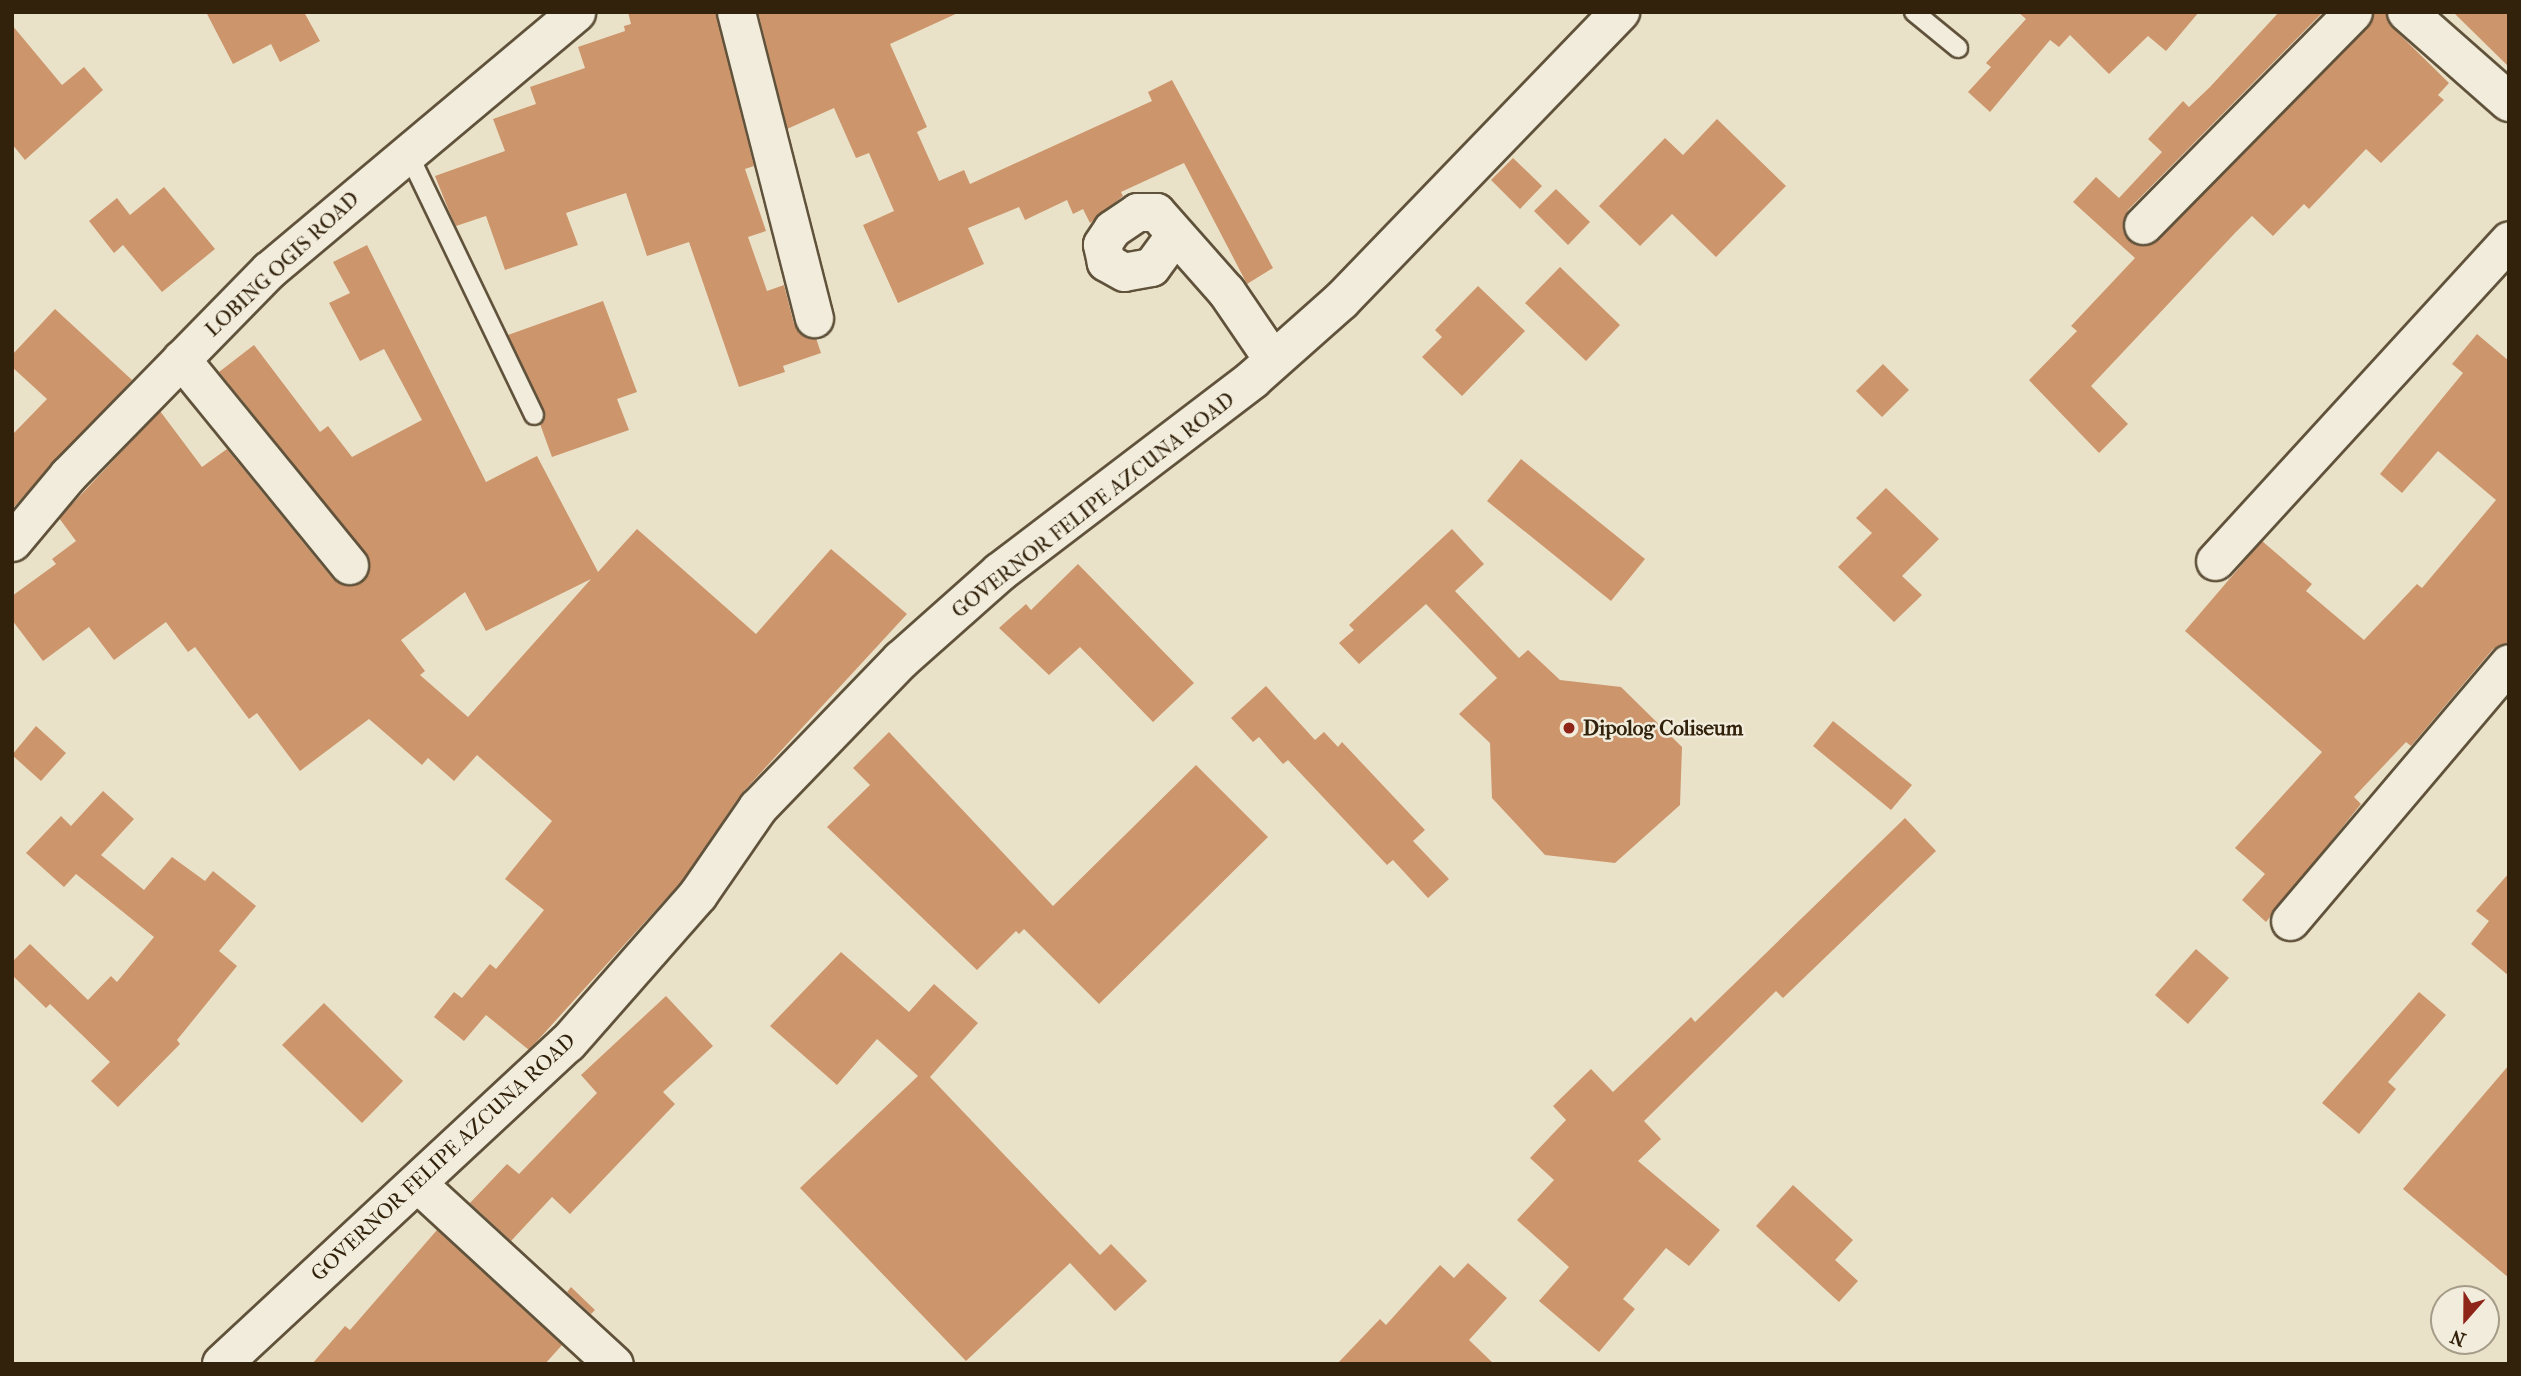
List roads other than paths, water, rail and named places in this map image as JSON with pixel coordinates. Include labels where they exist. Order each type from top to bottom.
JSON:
[{"type":"street","name":"LOBING OGIS ROAD","points":[[12,542],[68,475],[269,270],[407,151],[576,12]]},
{"type":"street","points":[[736,12],[814,318]]},
{"type":"street","name":"GOVERNOR FELIPE AZCUNA ROAD","points":[[222,1364],[568,1043],[698,895],[758,808],[901,660],[1000,572],[1273,360],[1434,209],[1620,12]]},
{"type":"street","points":[[2143,225],[2353,12]]},
{"type":"street","points":[[2407,12],[2509,102]]},
{"type":"street","points":[[1173,237],[1226,291],[1273,360]]},
{"type":"street","points":[[2215,561],[2509,240]]},
{"type":"street","points":[[181,359],[349,565]]},
{"type":"street","points":[[2290,921],[2509,663]]},
{"type":"street","points":[[418,1184],[614,1364]]},
{"type":"lane","points":[[1914,12],[1958,48]]},
{"type":"lane","points":[[407,151],[534,415]]},
{"type":"place","name":"Dipolog Coliseum","points":[[1569,728]]}]
